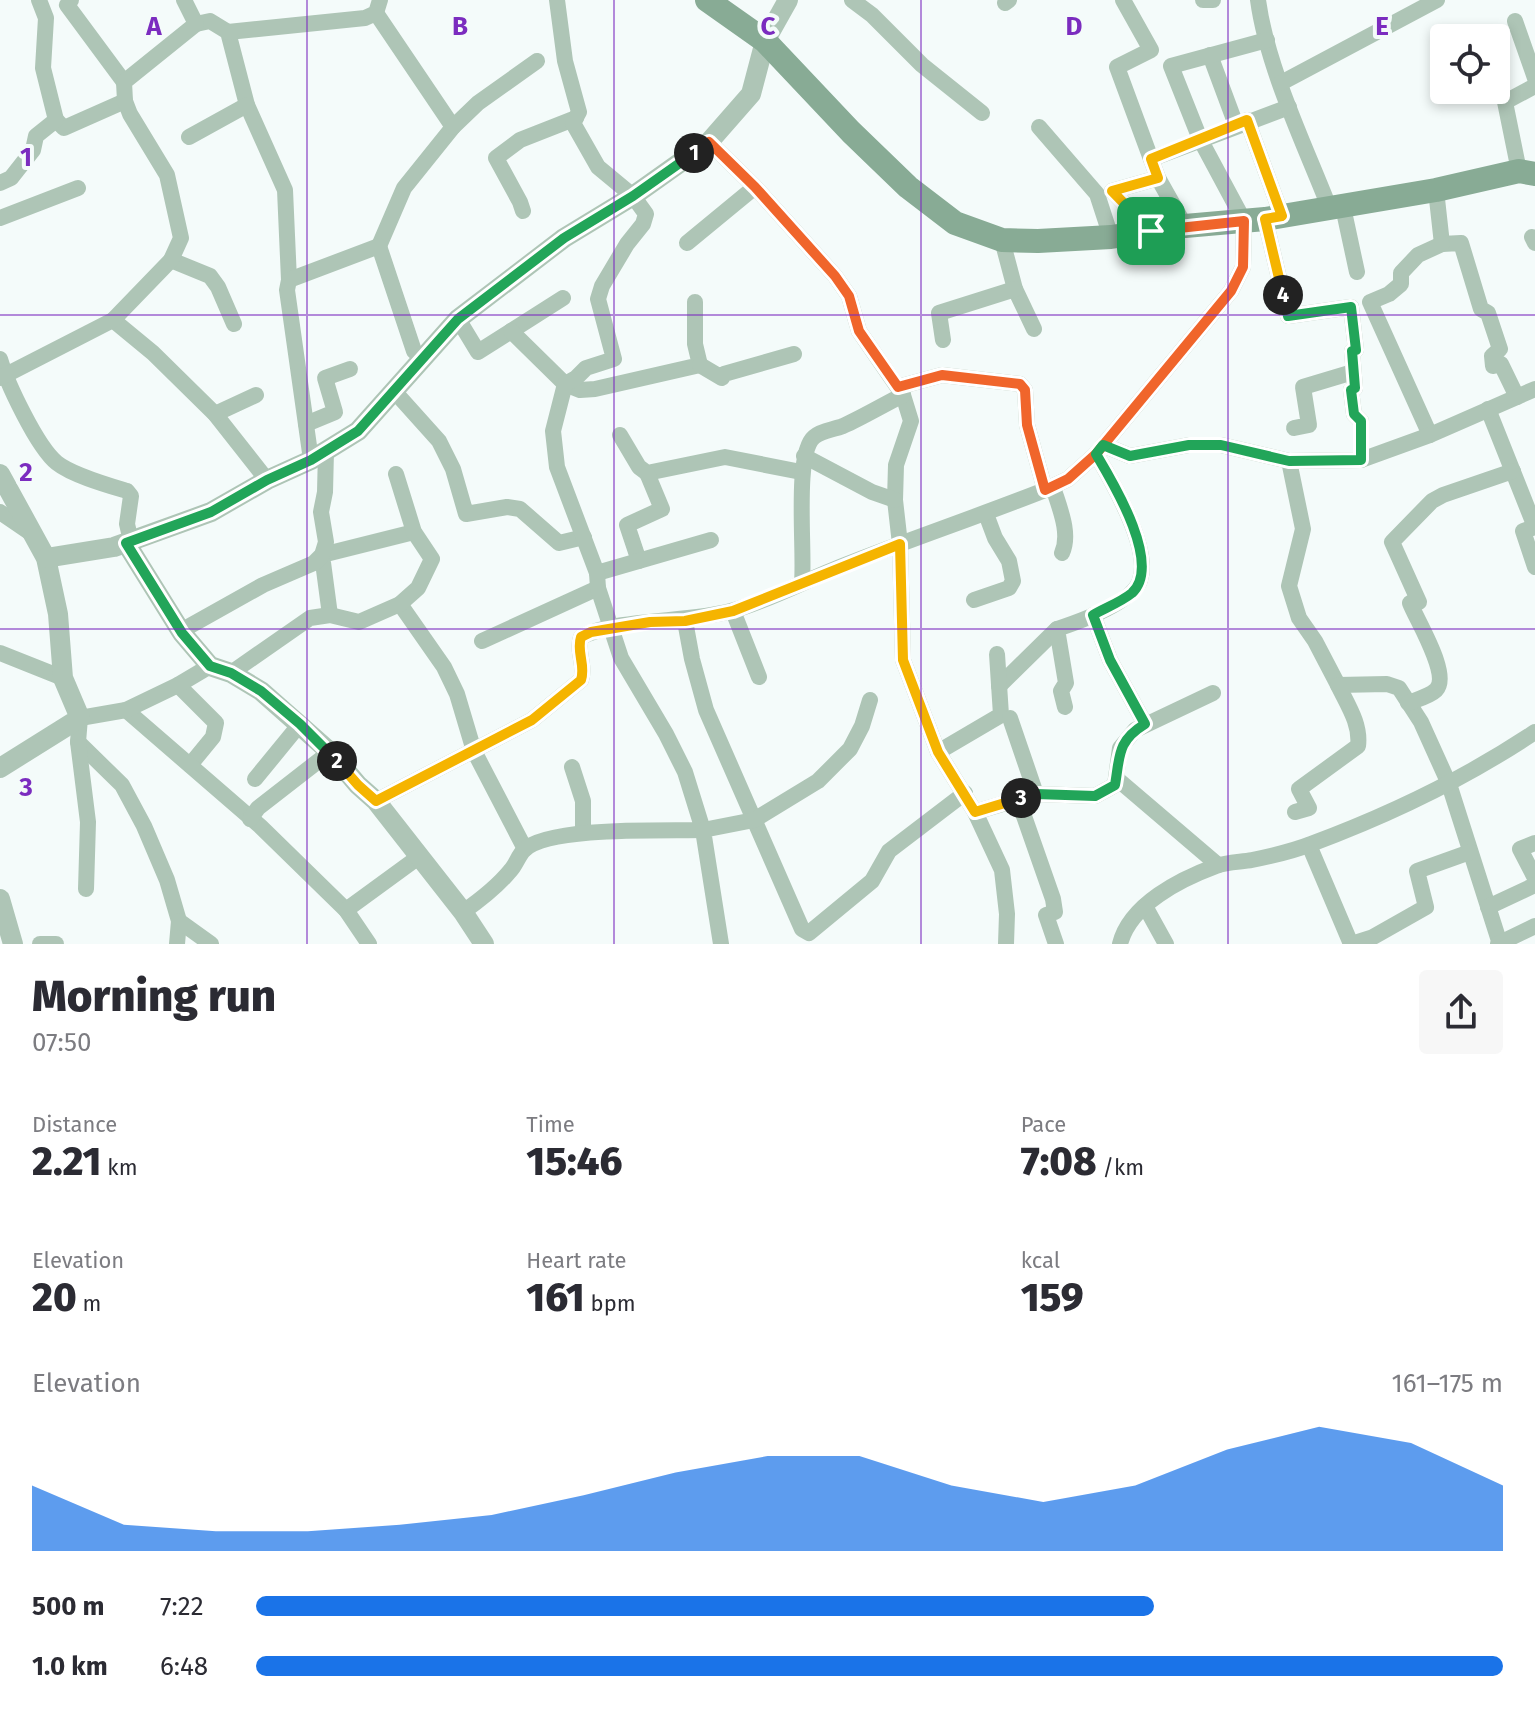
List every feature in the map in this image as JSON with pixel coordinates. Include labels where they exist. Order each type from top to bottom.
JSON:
[{"type":"main road","points":[[707,0],[765,41],[908,187],[955,223],[1002,240],[1111,237],[1264,218],[1436,190],[1529,171]]},
{"type":"street","points":[[39,0],[46,18],[43,68],[56,120],[64,128],[125,101]]},
{"type":"street","points":[[184,0],[196,24]]},
{"type":"street","points":[[46,558],[114,547],[211,512],[267,480],[319,456],[358,431],[458,319],[564,238],[633,196],[709,142],[751,94],[765,41],[788,0]]},
{"type":"street","points":[[852,0],[872,15],[922,65],[982,113]]},
{"type":"street","points":[[1123,0],[1151,50],[1117,67],[1158,178],[1185,226]]},
{"type":"street","points":[[1203,0],[1213,0]]},
{"type":"street","points":[[1258,0],[1267,40],[1289,107],[1336,207],[1357,272]]},
{"type":"street","points":[[1281,83],[1437,0]]},
{"type":"street","points":[[46,18],[69,2],[124,82],[125,101],[130,114],[167,175],[181,238],[171,260],[113,320],[1,371],[44,448],[57,463],[127,491],[131,496],[128,542],[182,633],[210,666],[231,673],[261,691],[330,752],[376,801],[463,912],[484,944]]},
{"type":"street","points":[[556,2],[565,61],[579,112],[573,123],[598,167],[633,196],[646,214],[643,224],[602,286],[598,299],[614,359],[586,368],[565,384],[553,431],[557,467],[584,537],[621,658],[685,772],[703,830],[721,944]]},
{"type":"street","points":[[124,82],[196,24],[210,21],[228,32],[365,18],[378,7],[453,127]]},
{"type":"street","points":[[1515,21],[1535,78]]},
{"type":"street","points":[[228,32],[247,105],[285,190],[287,290],[306,424],[319,456],[325,492],[321,512],[326,542],[322,555],[330,615]]},
{"type":"street","points":[[1264,218],[1200,139],[1171,66],[1267,40]]},
{"type":"street","points":[[1210,55],[1242,122],[1288,316],[1351,307],[1356,350],[1352,351],[1355,388],[1351,390],[1354,414],[1361,421],[1361,460]]},
{"type":"street","points":[[423,359],[414,351],[379,246],[404,188],[453,127],[478,103],[537,61]]},
{"type":"street","points":[[1529,171],[1505,102],[1535,86]]},
{"type":"street","points":[[189,137],[247,105]]},
{"type":"street","points":[[1151,159],[1242,122],[1289,107]]},
{"type":"street","points":[[523,211],[496,158],[520,140],[576,118]]},
{"type":"street","points":[[0,183],[11,178],[33,150],[36,136],[56,120]]},
{"type":"street","points":[[1039,127],[1097,194],[1111,237]]},
{"type":"street","points":[[709,142],[811,248],[849,296],[859,331],[901,391],[911,421],[896,465],[903,660],[938,752],[965,793],[1002,870],[1007,914],[1006,944]]},
{"type":"street","points":[[1151,231],[1112,191],[1158,178]]},
{"type":"street","points":[[687,243],[755,187]]},
{"type":"street","points":[[0,218],[78,188]]},
{"type":"street","points":[[1436,190],[1442,244]]},
{"type":"street","points":[[376,801],[532,720],[581,680],[584,670],[578,646],[581,637],[591,632],[650,622],[685,621],[733,611],[900,544],[986,514],[1068,479],[1099,449],[1231,291],[1264,218]]},
{"type":"street","points":[[1002,240],[1015,289],[1034,329]]},
{"type":"street","points":[[1430,435],[1370,302],[1389,294],[1401,284],[1401,273],[1418,255],[1442,244],[1461,243],[1481,309],[1488,313],[1500,349],[1492,356],[1493,366],[1501,364],[1517,397]]},
{"type":"street","points":[[289,280],[379,246]]},
{"type":"street","points":[[171,260],[210,276],[234,324]]},
{"type":"street","points":[[943,340],[939,313],[1015,289]]},
{"type":"street","points":[[458,319],[478,352],[563,298]]},
{"type":"street","points":[[695,302],[695,344],[700,365]]},
{"type":"street","points":[[113,320],[153,353],[215,414],[267,480]]},
{"type":"street","points":[[511,331],[565,384],[580,390],[700,365],[722,378],[724,374],[794,354]]},
{"type":"street","points":[[306,424],[335,412],[325,378],[350,369]]},
{"type":"street","points":[[1294,428],[1309,425],[1303,387],[1353,372]]},
{"type":"street","points":[[802,582],[803,464],[811,438],[839,428],[901,391],[942,375],[1020,384],[1025,390],[1027,425],[1064,525],[1065,547],[1062,553]]},
{"type":"street","points":[[1099,449],[1130,456],[1189,445],[1221,445],[1289,461],[1361,460],[1430,435],[1535,389]]},
{"type":"street","points":[[395,392],[439,441],[453,469],[466,514],[507,507],[520,509],[559,543],[584,537]]},
{"type":"street","points":[[215,414],[256,395]]},
{"type":"street","points":[[1488,409],[1535,527],[1523,531],[1535,567]]},
{"type":"street","points":[[620,435],[639,467],[647,473],[662,509],[627,525],[639,561]]},
{"type":"street","points":[[999,686],[1057,629],[1093,615],[1132,592],[1141,579],[1141,564],[1131,520],[1099,449]]},
{"type":"street","points":[[647,473],[725,457],[803,464],[895,500]]},
{"type":"street","points":[[1289,461],[1303,529],[1289,586],[1299,618],[1315,641],[1360,734],[1358,746],[1299,789],[1309,808],[1295,812]]},
{"type":"street","points":[[1408,703],[1436,691],[1441,682],[1441,669],[1410,603],[1419,602],[1392,542],[1432,501],[1513,471]]},
{"type":"street","points":[[0,474],[46,558],[58,614],[63,678],[80,718],[78,742],[88,822],[86,889]]},
{"type":"street","points":[[231,673],[310,618],[330,615],[359,622],[400,604],[418,588],[432,559],[414,532],[396,474]]},
{"type":"street","points":[[0,512],[33,535]]},
{"type":"street","points":[[974,600],[1009,588],[1013,581],[1009,561],[995,538],[986,514]]},
{"type":"street","points":[[182,633],[263,585],[314,563],[322,555],[414,532]]},
{"type":"street","points":[[482,641],[639,561],[711,540]]},
{"type":"street","points":[[400,604],[444,667],[457,694],[474,751],[525,849]]},
{"type":"street","points":[[733,611],[759,677]]},
{"type":"street","points":[[1093,615],[1110,660],[1145,724]]},
{"type":"street","points":[[685,621],[706,710],[802,929],[809,933],[872,881],[889,851],[965,793]]},
{"type":"street","points":[[1057,629],[1066,683],[1061,691],[1065,707]]},
{"type":"street","points":[[0,653],[63,678]]},
{"type":"street","points":[[938,752],[1001,715],[997,654]]},
{"type":"street","points":[[0,768],[80,718],[126,710],[210,666]]},
{"type":"street","points":[[1338,685],[1387,684],[1399,688],[1421,722],[1449,784],[1499,944],[1535,926]]},
{"type":"street","points":[[178,685],[216,723],[213,737],[190,765]]},
{"type":"street","points":[[975,812],[1036,794],[1095,796],[1115,785],[1120,748],[1135,730],[1213,693]]},
{"type":"street","points":[[463,912],[484,898],[511,871],[525,849],[550,838],[583,833],[703,830],[754,820],[818,781],[850,749],[862,726],[870,700]]},
{"type":"street","points":[[126,710],[250,819],[346,910],[369,944]]},
{"type":"street","points":[[1010,718],[1036,794]]},
{"type":"street","points":[[255,779],[300,724]]},
{"type":"street","points":[[1120,944],[1132,920],[1145,906],[1176,886],[1218,865],[1309,845],[1449,784],[1514,748],[1535,732]]},
{"type":"street","points":[[78,742],[122,785],[144,826],[167,880],[179,921],[177,944]]},
{"type":"street","points":[[250,819],[258,808],[330,752]]},
{"type":"street","points":[[572,767],[583,801],[583,833]]},
{"type":"street","points":[[1116,778],[1218,865]]},
{"type":"street","points":[[1018,799],[1053,899],[1055,912],[1046,915],[1056,944]]},
{"type":"street","points":[[1535,843],[1520,849],[1535,878]]},
{"type":"street","points":[[1309,845],[1351,944],[1373,937],[1426,907],[1417,871],[1470,852]]},
{"type":"street","points":[[346,910],[420,856]]},
{"type":"street","points":[[1488,907],[1535,885]]},
{"type":"street","points":[[0,899],[13,944]]},
{"type":"street","points":[[1145,906],[1166,944]]},
{"type":"street","points":[[179,921],[211,944]]},
{"type":"street","points":[[40,944],[56,944]]},
{"type":"route","points":[[1151,231],[1112,191],[1158,178],[1151,159],[1247,120],[1282,216],[1265,219],[1288,316],[1351,307],[1356,350],[1352,351],[1355,388],[1351,390],[1354,414],[1361,421],[1361,460],[1289,461],[1221,445],[1189,445],[1130,456],[1103,445],[1096,454],[1131,520],[1138,543],[1141,579],[1132,592],[1093,615],[1110,660],[1145,724],[1135,730],[1120,748],[1115,785],[1095,796],[1036,794],[975,812],[938,752],[903,660],[900,544],[733,611],[685,621],[650,622],[591,632],[581,637],[578,646],[584,670],[581,680],[532,720],[376,801],[330,752],[261,691],[231,673],[210,666],[182,633],[126,543],[211,512],[267,480],[311,460],[358,431],[458,319],[564,238],[633,196],[709,142],[755,187],[835,276],[849,296],[859,331],[898,387],[942,375],[1020,384],[1025,390],[1027,425],[1045,490],[1068,479],[1096,454],[1103,445],[1231,291],[1243,267],[1244,221],[1151,231]]}]
